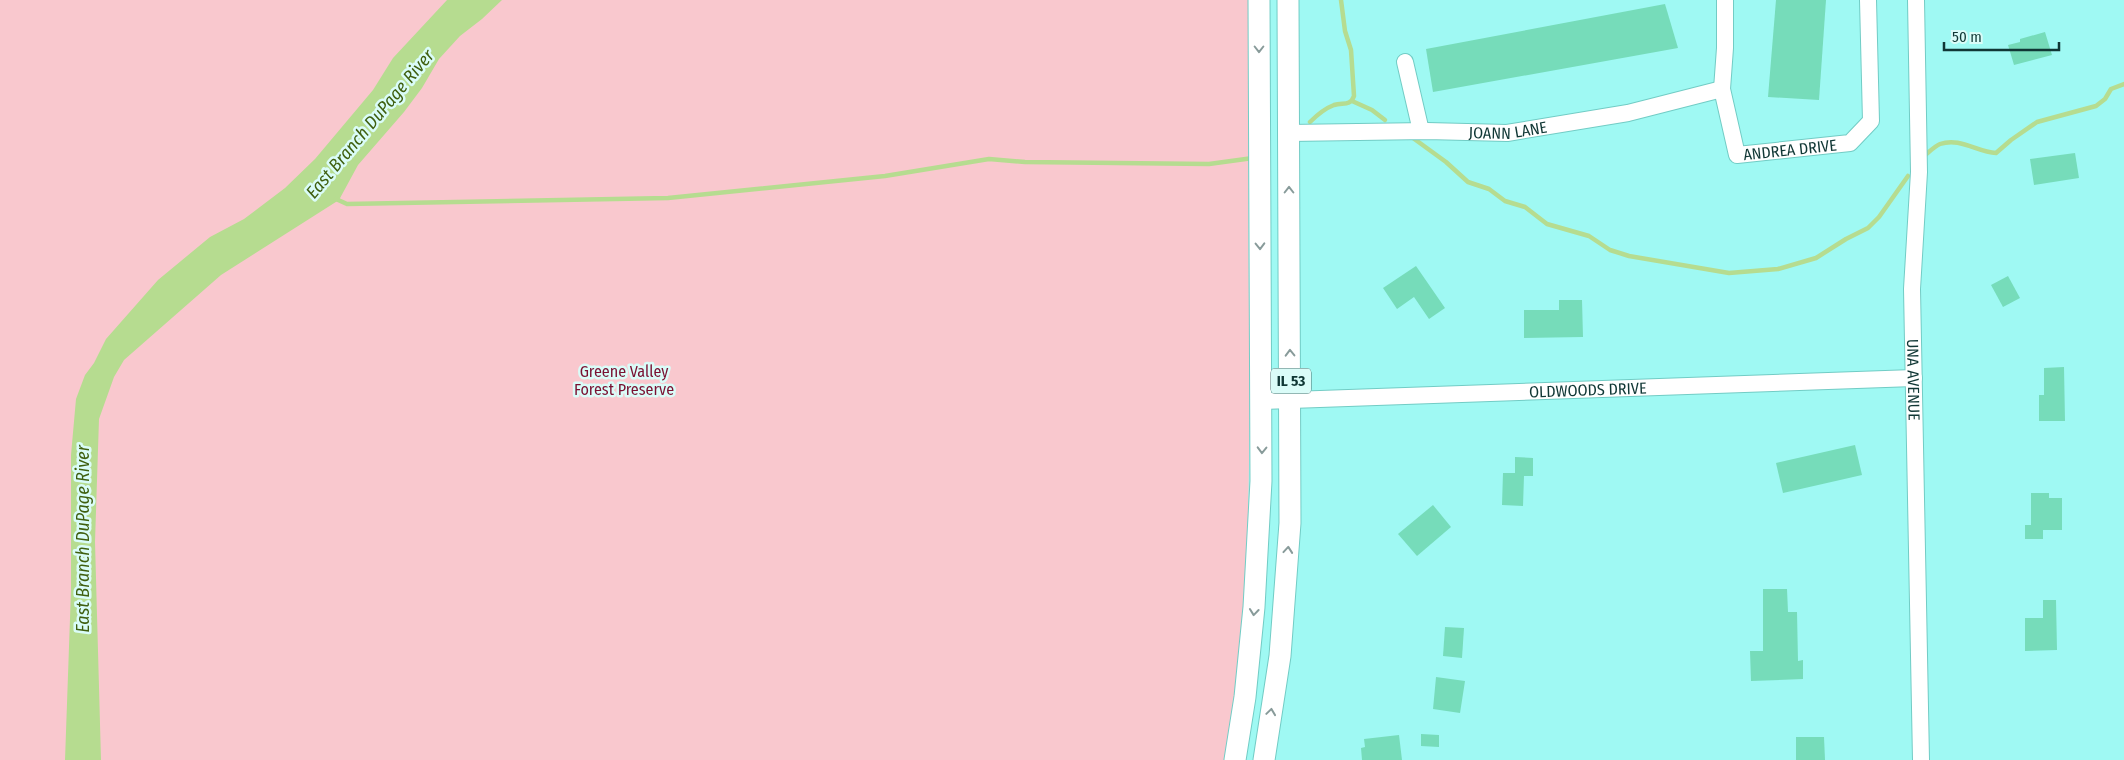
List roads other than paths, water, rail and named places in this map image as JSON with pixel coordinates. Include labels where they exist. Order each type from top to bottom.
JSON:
[{"type":"main road","name":"IL 53","points":[[1235,760],[1254,607],[1261,481],[1259,0]]},
{"type":"main road","name":"IL 53","points":[[1264,760],[1280,656],[1290,523],[1288,0]]},
{"type":"street","points":[[1722,89],[1724,0]]},
{"type":"street","name":"ANDREA DRIVE","points":[[1722,89],[1737,155],[1850,143],[1871,121],[1868,0]]},
{"type":"street","name":"UNA AVENUE","points":[[1916,0],[1919,172],[1912,289],[1921,760]]},
{"type":"street","points":[[1405,62],[1421,131]]},
{"type":"street","name":"JOANN LANE","points":[[1289,133],[1421,131],[1507,134],[1628,114],[1722,89]]},
{"type":"street","name":"OLDWOODS DRIVE","points":[[1262,401],[1914,378]]},
{"type":"water","name":"East Branch DuPage River","points":[[447,0],[502,0],[460,36],[439,59],[422,88],[404,112],[358,165],[339,200],[221,275],[124,360],[114,377],[99,419],[95,542],[101,760],[65,760],[71,590],[71,455],[76,399],[85,375],[94,363],[106,339],[158,280],[210,237],[244,219],[285,188],[315,159],[373,90],[393,58]]},
{"type":"waterway","points":[[1310,122],[1331,106],[1350,102],[1354,96],[1351,50],[1345,31],[1341,0]]},
{"type":"waterway","points":[[1924,156],[1938,145],[1947,142],[1955,142],[1996,153],[2037,122],[2096,106],[2105,99],[2111,89],[2124,84]]},
{"type":"waterway","points":[[1352,101],[1372,110],[1385,120]]},
{"type":"waterway","points":[[1413,138],[1446,162],[1468,182],[1489,189],[1505,201],[1525,207],[1547,224],[1589,236],[1610,250],[1629,256],[1729,273],[1778,269],[1816,258],[1868,228],[1879,217],[1908,176]]},
{"type":"waterway","points":[[336,199],[347,204],[668,198],[885,176],[989,159],[1025,162],[1209,164],[1253,158]]},
{"type":"park label","name":"Greene Valley Forest Preserve","points":[[624,380]]}]
